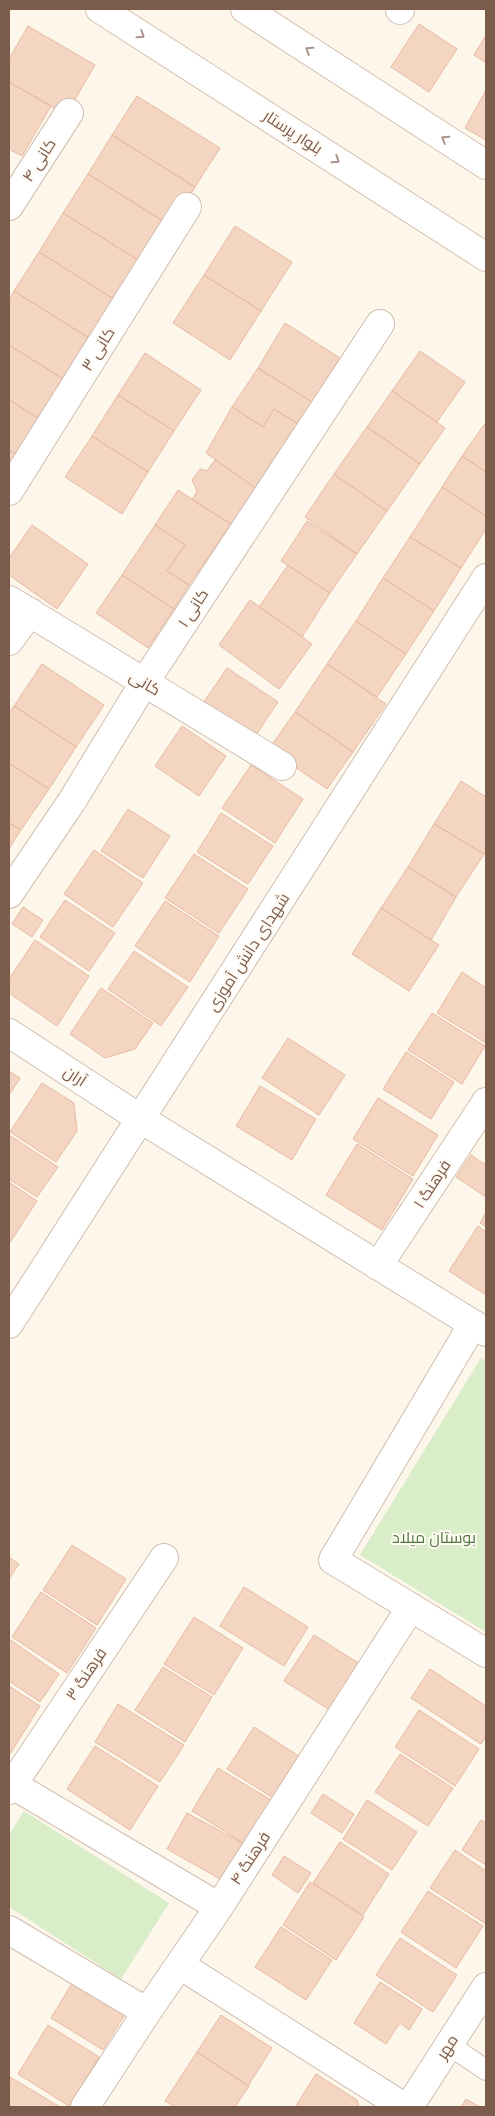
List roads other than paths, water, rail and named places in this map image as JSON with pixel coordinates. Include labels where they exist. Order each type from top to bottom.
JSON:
[{"type":"street","name":"بلوار پرستار","points":[[100,9],[486,256]]},
{"type":"street","points":[[244,9],[486,165]]},
{"type":"street","name":"کانی ۴","points":[[9,206],[69,113]]},
{"type":"street","name":"کانی ۳","points":[[9,491],[188,207]]},
{"type":"street","name":"کانی ۱","points":[[9,894],[72,801],[144,683],[380,324]]},
{"type":"street","name":"شهدای دانش آموزی","points":[[9,1324],[486,578]]},
{"type":"street","points":[[9,641],[19,606]]},
{"type":"street","name":"کانی","points":[[19,606],[282,766]]},
{"type":"street","name":"آران","points":[[9,1033],[141,1119],[479,1328]]},
{"type":"street","name":"فرهنگ ۱","points":[[378,1266],[486,1102]]},
{"type":"street","points":[[479,1328],[333,1560],[486,1653]]},
{"type":"street","name":"فرهنگ ۳","points":[[11,1788],[164,1558]]},
{"type":"street","name":"فرهنگ ۴","points":[[86,2107],[147,2012],[219,1907],[411,1607]]},
{"type":"street","points":[[11,1788],[219,1907]]},
{"type":"street","points":[[9,1930],[147,2012]]},
{"type":"street","points":[[180,1965],[404,2107]]},
{"type":"street","name":"مهر","points":[[409,2107],[486,1987]]},
{"type":"lane","points":[[449,2045],[486,2070]]},
{"type":"park label","name":"بوستان میلاد","points":[[434,1537]]}]
